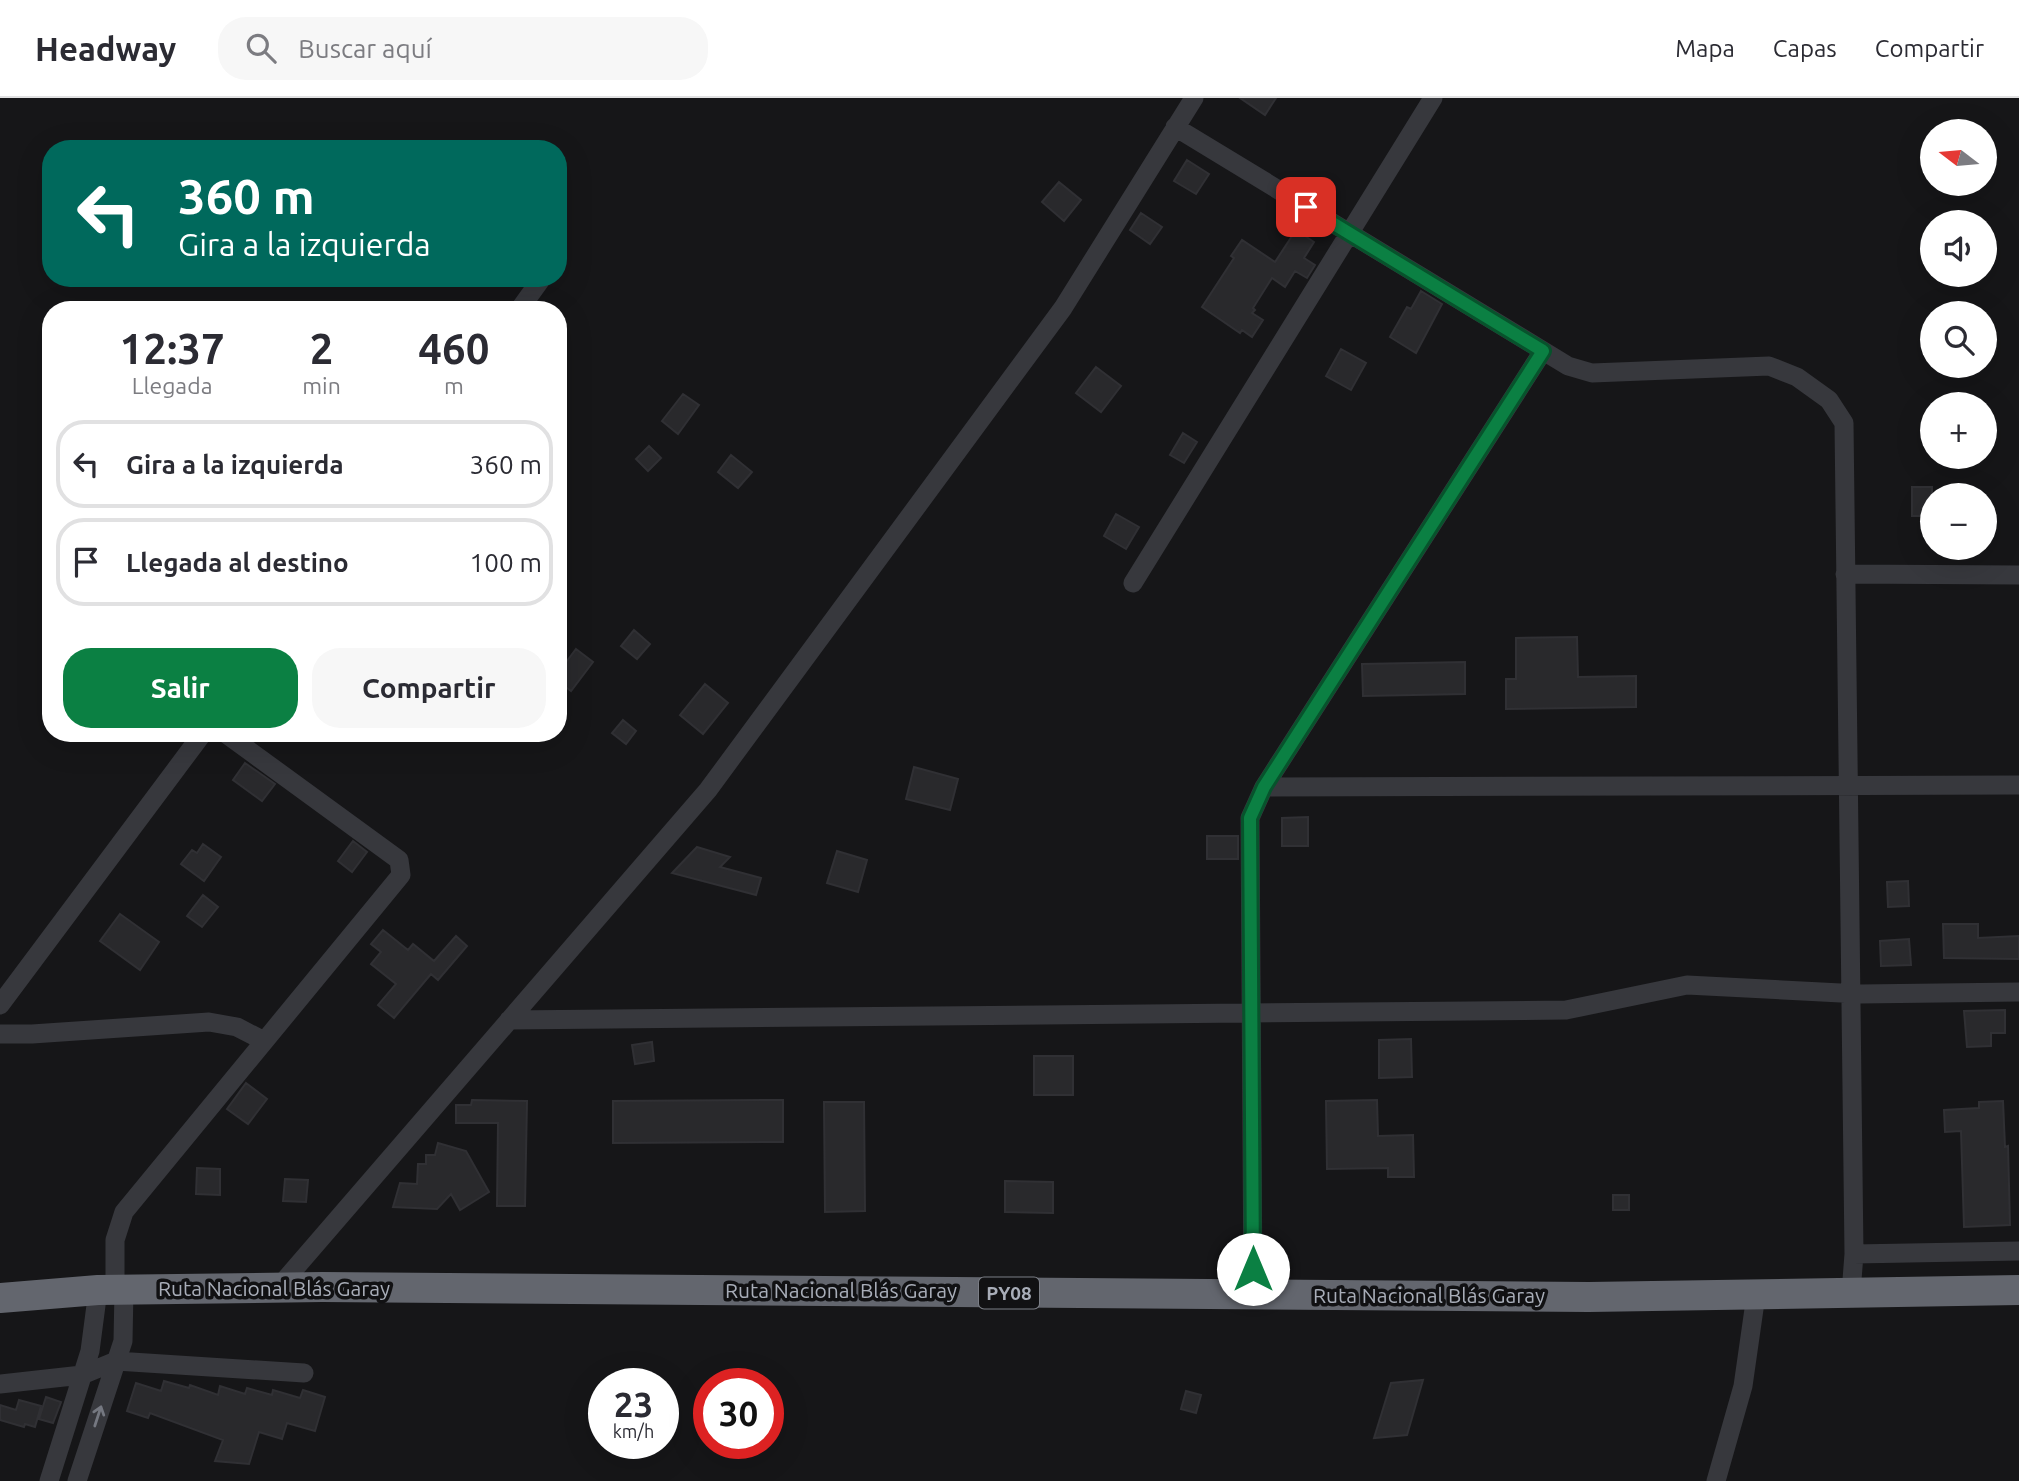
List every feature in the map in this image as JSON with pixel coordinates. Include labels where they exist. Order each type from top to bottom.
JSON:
[{"type":"highway","name":"Ruta Nacional Blás Garay","points":[[0,1298],[112,1290],[278,1288],[1575,1297],[2019,1290]]},
{"type":"street","points":[[278,1288],[708,790],[1063,308],[1194,98]]},
{"type":"street","points":[[1133,583],[1433,98]]},
{"type":"street","points":[[1175,127],[1567,366],[1592,373],[1769,366],[1797,377],[1829,400],[1844,423],[1854,1254],[1851,1293]]},
{"type":"street","points":[[1253,1295],[1250,818],[1264,787],[1543,351]]},
{"type":"street","points":[[1845,574],[2019,575]]},
{"type":"street","points":[[0,1004],[195,742]]},
{"type":"street","points":[[77,1481],[123,1341],[112,1290],[115,1240],[124,1212],[401,874],[399,860],[237,742]]},
{"type":"street","points":[[1264,787],[2019,785]]},
{"type":"street","points":[[509,1020],[1566,1010],[1687,985],[1850,992],[2019,992]]},
{"type":"street","points":[[0,1034],[209,1022],[237,1027],[264,1041]]},
{"type":"street","points":[[1854,1254],[2019,1251]]},
{"type":"street","points":[[49,1481],[112,1290]]},
{"type":"street","points":[[1716,1481],[1743,1387],[1756,1295]]},
{"type":"street","points":[[0,1384],[82,1375],[116,1361],[304,1373]]},
{"type":"building","points":[[1240,98],[1276,98],[1265,115]]},
{"type":"building","points":[[1187,160],[1209,174],[1196,194],[1174,181]]},
{"type":"building","points":[[1059,182],[1081,200],[1064,221],[1042,202]]},
{"type":"building","points":[[1141,213],[1162,227],[1150,244],[1130,230]]},
{"type":"building","points":[[1296,230],[1314,242],[1304,258],[1315,265],[1307,278],[1295,271],[1285,287],[1272,278],[1253,308],[1255,310],[1252,313],[1263,320],[1252,337],[1242,330],[1240,333],[1202,307],[1234,258],[1231,256],[1242,240],[1275,262]]},
{"type":"building","points":[[1421,291],[1442,304],[1416,353],[1390,337],[1407,307],[1411,309]]},
{"type":"building","points":[[1341,349],[1366,363],[1351,390],[1326,376]]},
{"type":"building","points":[[1096,367],[1121,386],[1101,412],[1076,393]]},
{"type":"building","points":[[683,394],[699,405],[678,434],[662,421]]},
{"type":"building","points":[[1183,433],[1197,442],[1184,463],[1170,455]]},
{"type":"building","points":[[649,446],[661,458],[648,471],[636,459]]},
{"type":"building","points":[[731,455],[752,472],[738,488],[718,472]]},
{"type":"building","points":[[1912,487],[1920,487],[1920,516],[1912,516]]},
{"type":"building","points":[[1116,514],[1139,527],[1126,549],[1104,536]]},
{"type":"building","points":[[634,630],[650,644],[637,659],[621,646]]},
{"type":"building","points":[[1577,637],[1578,677],[1636,676],[1636,707],[1506,709],[1506,679],[1516,679],[1516,638]]},
{"type":"building","points":[[576,649],[593,662],[571,691],[567,688],[567,661]]},
{"type":"building","points":[[1465,662],[1465,694],[1363,696],[1362,664]]},
{"type":"building","points":[[705,684],[728,703],[703,734],[680,715]]},
{"type":"building","points":[[623,720],[636,731],[626,744],[612,733]]},
{"type":"building","points":[[245,763],[275,784],[262,801],[233,780]]},
{"type":"building","points":[[914,767],[958,779],[950,810],[906,799]]},
{"type":"building","points":[[1308,817],[1308,846],[1282,846],[1282,818]]},
{"type":"building","points":[[1207,836],[1238,836],[1238,859],[1207,859]]},
{"type":"building","points":[[353,841],[367,852],[352,872],[338,861]]},
{"type":"building","points":[[203,844],[221,857],[204,881],[181,864],[192,850],[197,853]]},
{"type":"building","points":[[697,847],[730,857],[720,867],[761,878],[756,895],[672,873]]},
{"type":"building","points":[[837,851],[867,860],[858,892],[827,883]]},
{"type":"building","points":[[1908,881],[1909,906],[1888,907],[1887,882]]},
{"type":"building","points":[[203,895],[218,907],[202,927],[187,916]]},
{"type":"building","points":[[120,914],[159,942],[140,970],[100,941]]},
{"type":"building","points":[[1943,924],[1978,924],[1978,938],[2019,936],[2019,959],[1944,958]]},
{"type":"building","points":[[383,930],[408,950],[413,944],[434,961],[456,936],[467,946],[438,980],[431,974],[394,1018],[378,1005],[396,984],[371,964],[381,952],[371,944]]},
{"type":"building","points":[[1909,939],[1911,965],[1881,966],[1880,941]]},
{"type":"building","points":[[2005,1010],[2005,1033],[1991,1033],[1991,1046],[1967,1047],[1964,1011]]},
{"type":"building","points":[[1411,1039],[1412,1077],[1379,1078],[1379,1040]]},
{"type":"building","points":[[652,1042],[654,1061],[635,1064],[632,1045]]},
{"type":"building","points":[[1034,1056],[1073,1056],[1073,1095],[1034,1095]]},
{"type":"building","points":[[246,1083],[267,1099],[248,1124],[227,1109]]},
{"type":"building","points":[[472,1100],[527,1101],[525,1206],[497,1206],[498,1123],[456,1123],[456,1105],[471,1105]]},
{"type":"building","points":[[783,1100],[783,1142],[613,1143],[613,1101]]},
{"type":"building","points":[[1377,1100],[1378,1136],[1413,1135],[1414,1177],[1388,1177],[1388,1168],[1327,1169],[1326,1101]]},
{"type":"building","points":[[2003,1101],[2005,1147],[2008,1146],[2010,1225],[1964,1227],[1961,1131],[1945,1132],[1944,1110],[1979,1108],[1979,1102]]},
{"type":"building","points":[[824,1102],[864,1102],[865,1211],[825,1212]]},
{"type":"building","points":[[438,1143],[466,1151],[489,1192],[460,1210],[451,1194],[437,1209],[393,1207],[400,1183],[417,1184],[418,1164],[426,1164],[426,1155],[435,1155]]},
{"type":"building","points":[[197,1168],[220,1169],[220,1195],[196,1194]]},
{"type":"building","points":[[285,1179],[308,1180],[306,1202],[283,1201]]},
{"type":"building","points":[[1005,1181],[1053,1182],[1053,1213],[1005,1212]]},
{"type":"building","points":[[1613,1195],[1629,1195],[1629,1210],[1613,1210]]},
{"type":"building","points":[[1423,1380],[1407,1435],[1374,1438],[1391,1383]]},
{"type":"building","points":[[164,1381],[189,1388],[190,1385],[218,1395],[220,1386],[245,1394],[247,1388],[272,1395],[273,1390],[300,1398],[303,1390],[325,1397],[315,1431],[287,1423],[282,1439],[259,1432],[249,1464],[215,1461],[223,1440],[150,1413],[148,1418],[127,1411],[136,1383],[161,1391]]},
{"type":"building","points":[[1186,1391],[1201,1395],[1196,1413],[1181,1409]]},
{"type":"building","points":[[46,1397],[61,1402],[53,1423],[39,1419]]},
{"type":"building","points":[[19,1400],[41,1406],[35,1427],[25,1424],[24,1427],[0,1420],[0,1405],[16,1410]]},
{"type":"route","points":[[1253,1269],[1250,818],[1264,787],[1543,351],[1306,207]]}]
